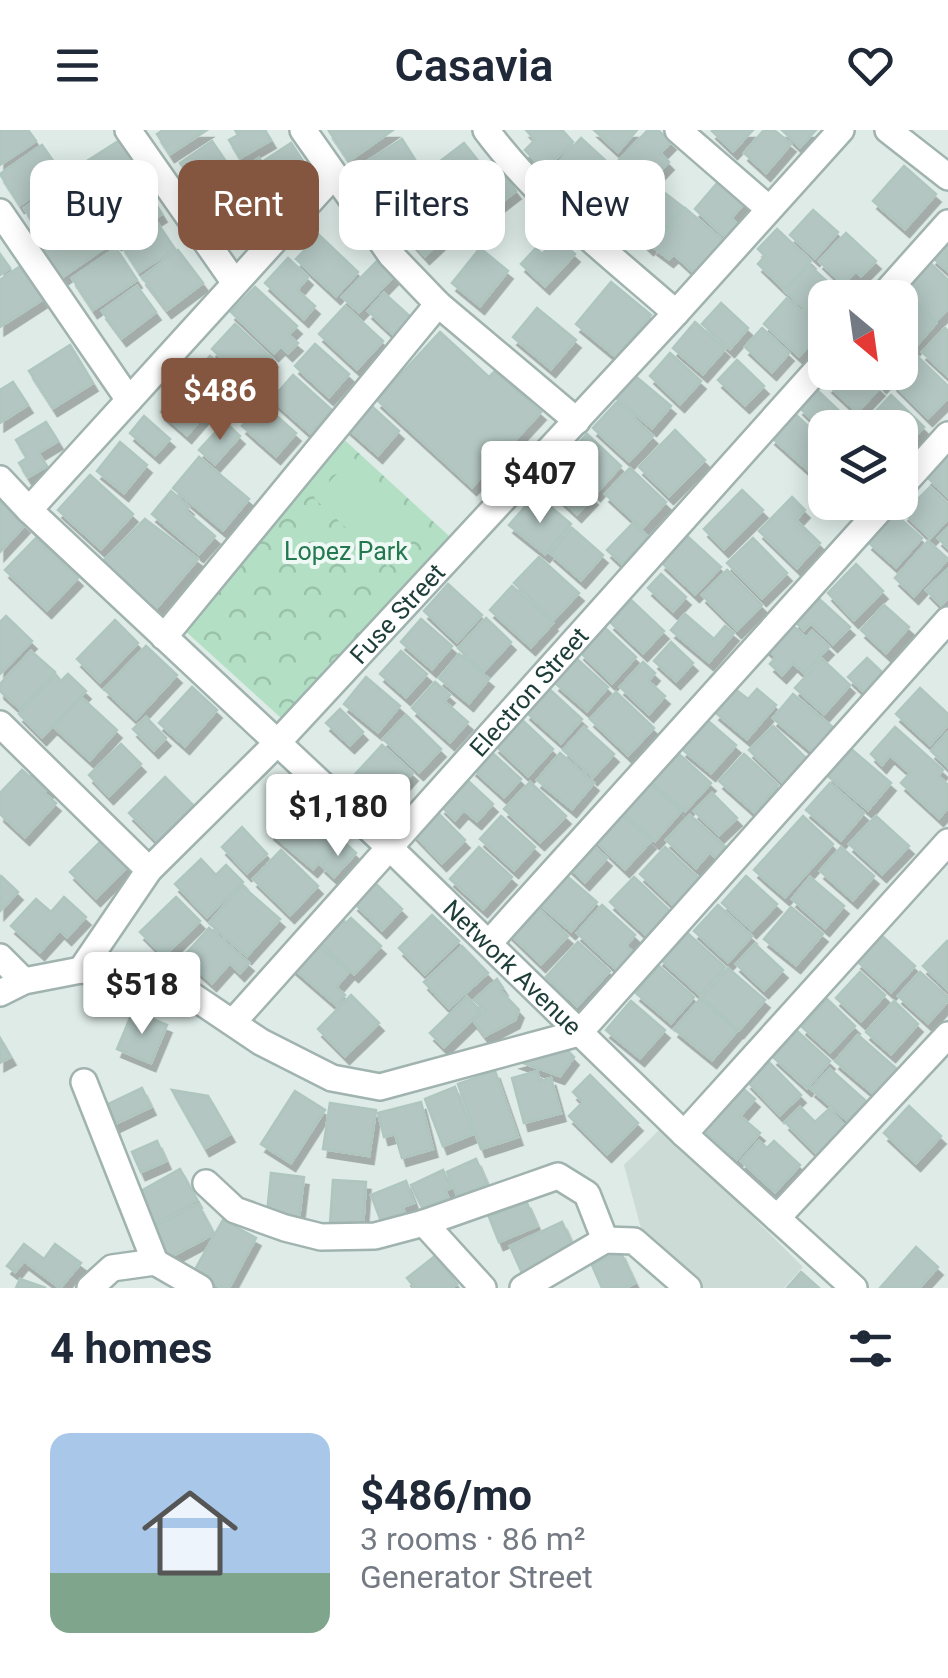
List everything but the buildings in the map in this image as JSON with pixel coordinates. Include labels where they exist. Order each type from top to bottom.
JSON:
[{"type":"street","points":[[128,130],[235,283]]},
{"type":"street","points":[[302,130],[390,254],[438,304],[577,421]]},
{"type":"street","points":[[486,130],[544,197],[676,313]]},
{"type":"street","points":[[678,130],[769,209]]},
{"type":"street","name":"Fuse Street","points":[[81,970],[149,870],[277,742],[577,421],[841,130]]},
{"type":"street","points":[[888,130],[948,177]]},
{"type":"street","points":[[29,510],[334,175]]},
{"type":"street","points":[[0,212],[129,400]]},
{"type":"street","points":[[897,280],[948,223]]},
{"type":"street","points":[[164,637],[438,304]]},
{"type":"street","name":"Electron Street","points":[[234,1022],[808,380]]},
{"type":"street","points":[[918,468],[948,435]]},
{"type":"street","name":"Network Avenue","points":[[0,478],[29,510],[390,848],[684,1134],[854,1288]]},
{"type":"street","points":[[489,943],[871,520]]},
{"type":"street","points":[[0,993],[24,981],[81,970],[130,975],[188,992],[262,1042],[332,1078],[380,1088],[579,1033],[948,620]]},
{"type":"street","points":[[0,724],[149,870]]},
{"type":"street","points":[[684,1134],[948,842]]},
{"type":"street","points":[[0,958],[24,981]]},
{"type":"street","points":[[777,1218],[948,1035]]},
{"type":"street","points":[[84,1082],[156,1262],[200,1288]]},
{"type":"street","points":[[206,1183],[235,1210],[285,1228],[321,1237],[375,1236],[558,1176],[586,1194],[606,1240]]},
{"type":"street","points":[[424,1223],[483,1288]]},
{"type":"street","points":[[523,1288],[606,1240],[634,1240],[688,1288]]},
{"type":"street","points":[[90,1288],[112,1268],[156,1262]]},
{"type":"shaded area","points":[[662,1127],[803,1267],[784,1288],[700,1288],[643,1236],[624,1165]]},
{"type":"green space","name":"Lopez Park","points":[[338,434],[460,546],[291,727],[182,628]]},
{"type":"green space","points":[[353,457],[427,526],[388,567],[314,498]]}]
